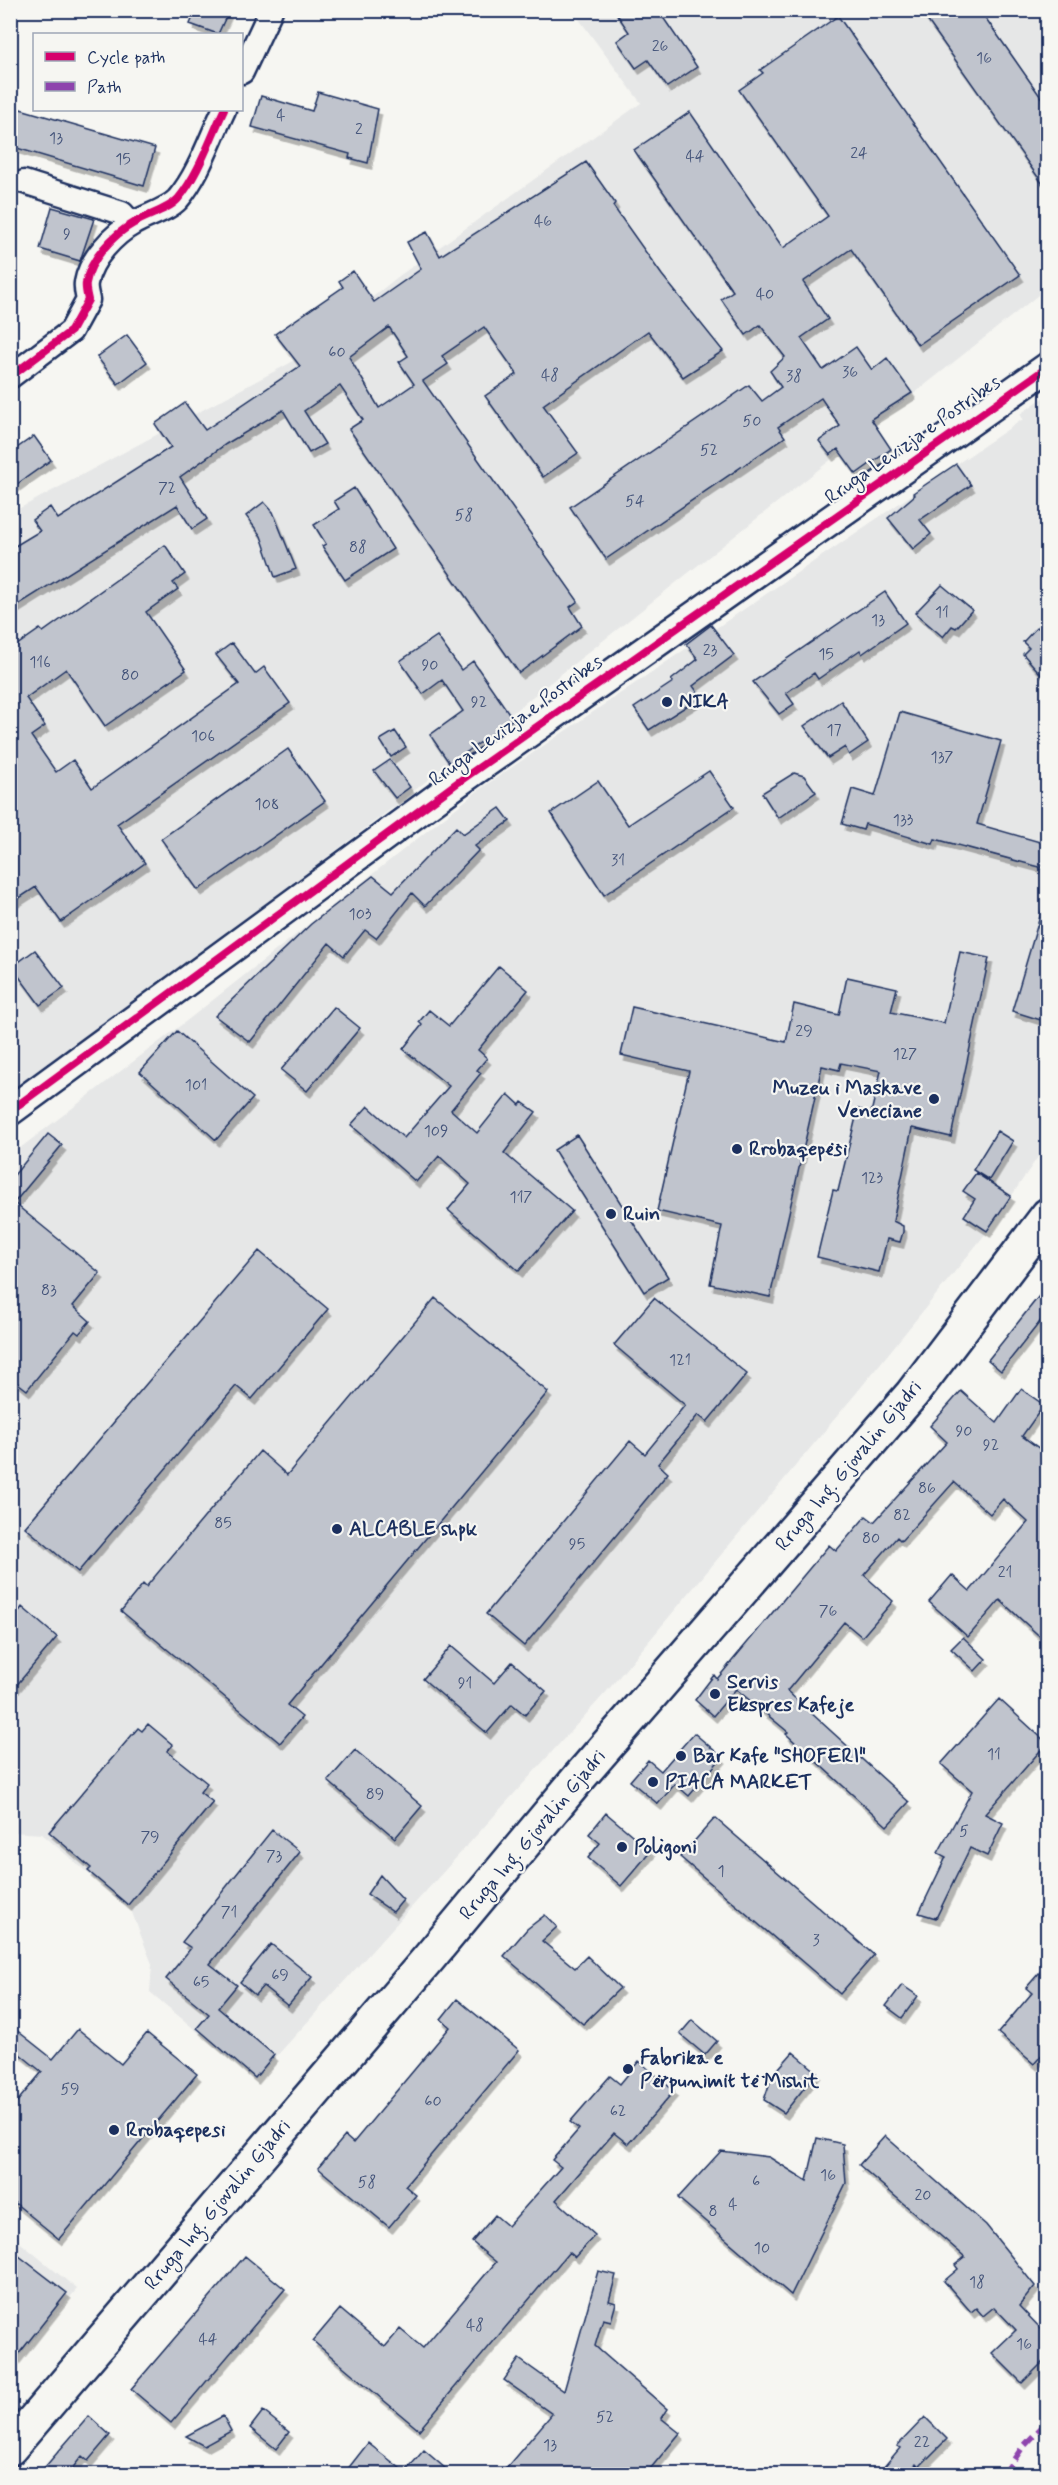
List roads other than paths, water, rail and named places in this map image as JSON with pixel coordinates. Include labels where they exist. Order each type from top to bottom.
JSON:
[{"type":"main road","name":"Rruga Ing. Gjovalin Gjadri","points":[[10,2448],[429,1958],[577,1780],[912,1394],[1047,1215]]},
{"type":"street","points":[[243,70],[271,10]]},
{"type":"street","points":[[10,377],[71,331],[88,300],[85,284],[102,252],[132,224],[176,201],[191,182],[224,111]]},
{"type":"street","points":[[24,182],[122,213],[132,224]]},
{"type":"street","name":"Rruga Levizja e Postribes","points":[[10,1112],[475,770],[1047,367]]},
{"type":"place","name":"NIKA","points":[[667,702]]},
{"type":"place","name":"Muzeu i Maskave Veneciane","points":[[934,1099]]},
{"type":"place","name":"Rrobaqepësi","points":[[737,1149]]},
{"type":"place","name":"Ruin","points":[[611,1214]]},
{"type":"place","name":"ALCABLE shpk","points":[[337,1529]]},
{"type":"place","name":"Servis Ekspres Kafeje","points":[[715,1694]]},
{"type":"place","name":"Bar Kafe \"SHOFERI\"","points":[[681,1756]]},
{"type":"place","name":"PIACA MARKET","points":[[653,1782]]},
{"type":"place","name":"Poligoni","points":[[622,1847]]},
{"type":"place","name":"Fabrika e Përpunimit të Mishit","points":[[628,2069]]},
{"type":"place","name":"Rrobaqepesi","points":[[114,2130]]}]
